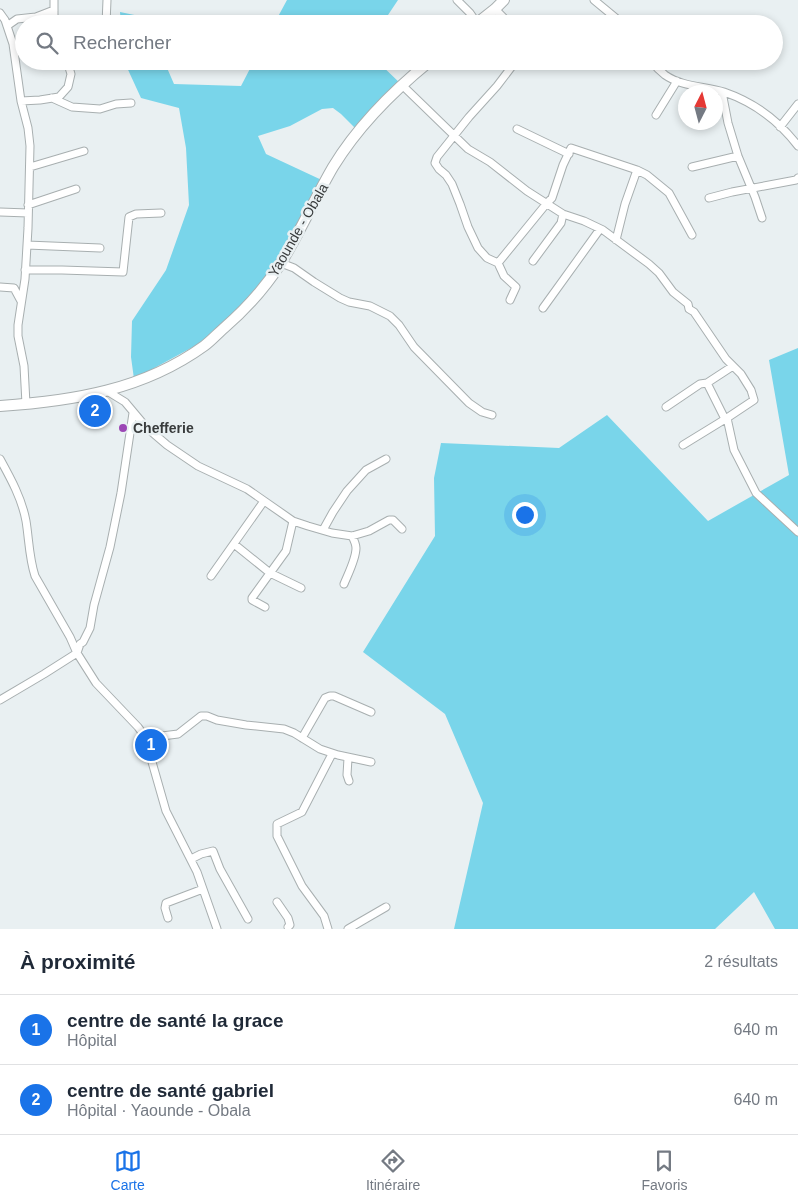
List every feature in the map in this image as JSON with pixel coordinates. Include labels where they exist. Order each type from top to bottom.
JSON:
[{"type":"highway","points":[[488,15],[504,0]]},
{"type":"highway","name":"Yaounde - Obala","points":[[0,406],[84,397],[131,384],[168,368],[204,346],[242,312],[264,288],[281,263],[333,167],[347,146],[375,112],[420,70]]},
{"type":"street","points":[[54,0],[55,15]]},
{"type":"street","points":[[106,15],[107,0]]},
{"type":"street","points":[[457,0],[471,15]]},
{"type":"street","points":[[594,0],[612,15]]},
{"type":"street","points":[[496,9],[502,15]]},
{"type":"street","points":[[41,15],[54,10]]},
{"type":"street","points":[[0,13],[6,20],[15,63]]},
{"type":"street","points":[[7,26],[15,20]]},
{"type":"street","points":[[16,70],[28,128],[30,167],[26,270],[18,325],[18,336],[24,366],[26,404]]},
{"type":"street","points":[[21,101],[59,97],[68,87],[71,74],[70,70]]},
{"type":"street","points":[[509,70],[437,157],[435,164],[452,184],[478,248],[487,258],[498,263],[504,276],[516,287],[510,300]]},
{"type":"street","points":[[660,70],[665,75],[690,85]]},
{"type":"street","points":[[656,114],[677,81]]},
{"type":"street","points":[[402,85],[468,149],[490,162],[527,191],[563,214],[600,228],[659,273],[673,292],[688,304],[726,359],[741,374],[751,390],[754,400],[684,445]]},
{"type":"street","points":[[723,92],[739,98],[761,110],[798,146]]},
{"type":"street","points":[[723,97],[738,156],[752,188],[762,218]]},
{"type":"street","points":[[52,98],[72,107],[100,109],[130,102]]},
{"type":"street","points":[[780,127],[798,104]]},
{"type":"street","points":[[517,129],[569,154]]},
{"type":"street","points":[[498,263],[552,198],[571,148],[647,175],[669,193],[692,236]]},
{"type":"street","points":[[30,167],[84,151]]},
{"type":"street","points":[[692,167],[738,156]]},
{"type":"street","points":[[616,240],[625,204],[637,170]]},
{"type":"street","points":[[709,198],[796,180],[798,178]]},
{"type":"street","points":[[0,212],[28,209],[76,189]]},
{"type":"street","points":[[26,270],[123,272],[129,217],[136,214],[161,214]]},
{"type":"street","points":[[533,261],[561,223],[563,214]]},
{"type":"street","points":[[543,308],[600,228]]},
{"type":"street","points":[[27,245],[100,248]]},
{"type":"street","points":[[281,263],[294,268],[340,298],[349,302],[370,306],[390,316],[399,325],[414,347],[469,403],[482,412],[492,415]]},
{"type":"street","points":[[0,287],[14,288],[21,302]]},
{"type":"street","points":[[666,407],[700,384],[707,383],[733,366]]},
{"type":"street","points":[[707,383],[726,418],[734,450],[756,493],[798,532]]},
{"type":"street","points":[[107,391],[125,402],[155,436],[183,456],[247,489],[293,521],[352,536],[369,531],[389,520],[393,520],[402,529]]},
{"type":"street","points":[[0,700],[77,653],[90,628],[96,597],[110,548],[124,479],[133,413]]},
{"type":"street","points":[[0,459],[23,506],[35,576],[77,653],[96,683],[146,738],[154,773],[166,811],[198,872],[217,929]]},
{"type":"street","points":[[324,530],[332,512],[353,484],[370,467],[386,459]]},
{"type":"street","points":[[211,576],[264,501]]},
{"type":"street","points":[[790,523],[798,518]]},
{"type":"street","points":[[265,607],[252,600],[252,598],[286,550],[293,521]]},
{"type":"street","points":[[344,584],[356,551],[356,544],[352,536]]},
{"type":"street","points":[[234,544],[270,573],[301,588]]},
{"type":"street","points":[[302,738],[328,696],[334,696],[371,712]]},
{"type":"street","points":[[146,738],[178,734],[202,716],[206,716],[246,725],[284,729],[302,738],[314,747],[332,754],[371,762]]},
{"type":"street","points":[[328,929],[324,916],[302,886],[277,836],[278,824],[302,812],[332,754]]},
{"type":"street","points":[[348,758],[347,775],[349,781]]},
{"type":"street","points":[[191,859],[213,851],[220,869],[248,919]]},
{"type":"street","points":[[168,918],[166,903],[203,889]]},
{"type":"street","points":[[277,902],[288,918],[290,925],[288,928]]},
{"type":"street","points":[[348,929],[386,907]]},
{"type":"shaded area","points":[[287,0],[398,0],[388,15],[279,15]]},
{"type":"shaded area","points":[[120,12],[134,15],[120,15]]},
{"type":"shaded area","points":[[128,70],[168,70],[174,84],[241,86],[249,70],[386,70],[402,85],[359,132],[333,108],[322,109],[290,126],[258,136],[266,154],[326,182],[268,281],[204,341],[134,379],[131,357],[132,321],[166,270],[189,205],[186,148],[179,108],[141,98]]},
{"type":"shaded area","points":[[798,348],[798,929],[775,929],[754,892],[715,929],[454,929],[483,803],[445,714],[363,652],[435,536],[434,478],[441,443],[559,448],[607,415],[708,521],[789,475],[769,360]]},
{"type":"place","name":"centre de santé gabriel","points":[[95,411]]},
{"type":"place","name":"Chefferie","points":[[123,428]]},
{"type":"place","name":"centre de santé la grace","points":[[151,745]]}]
